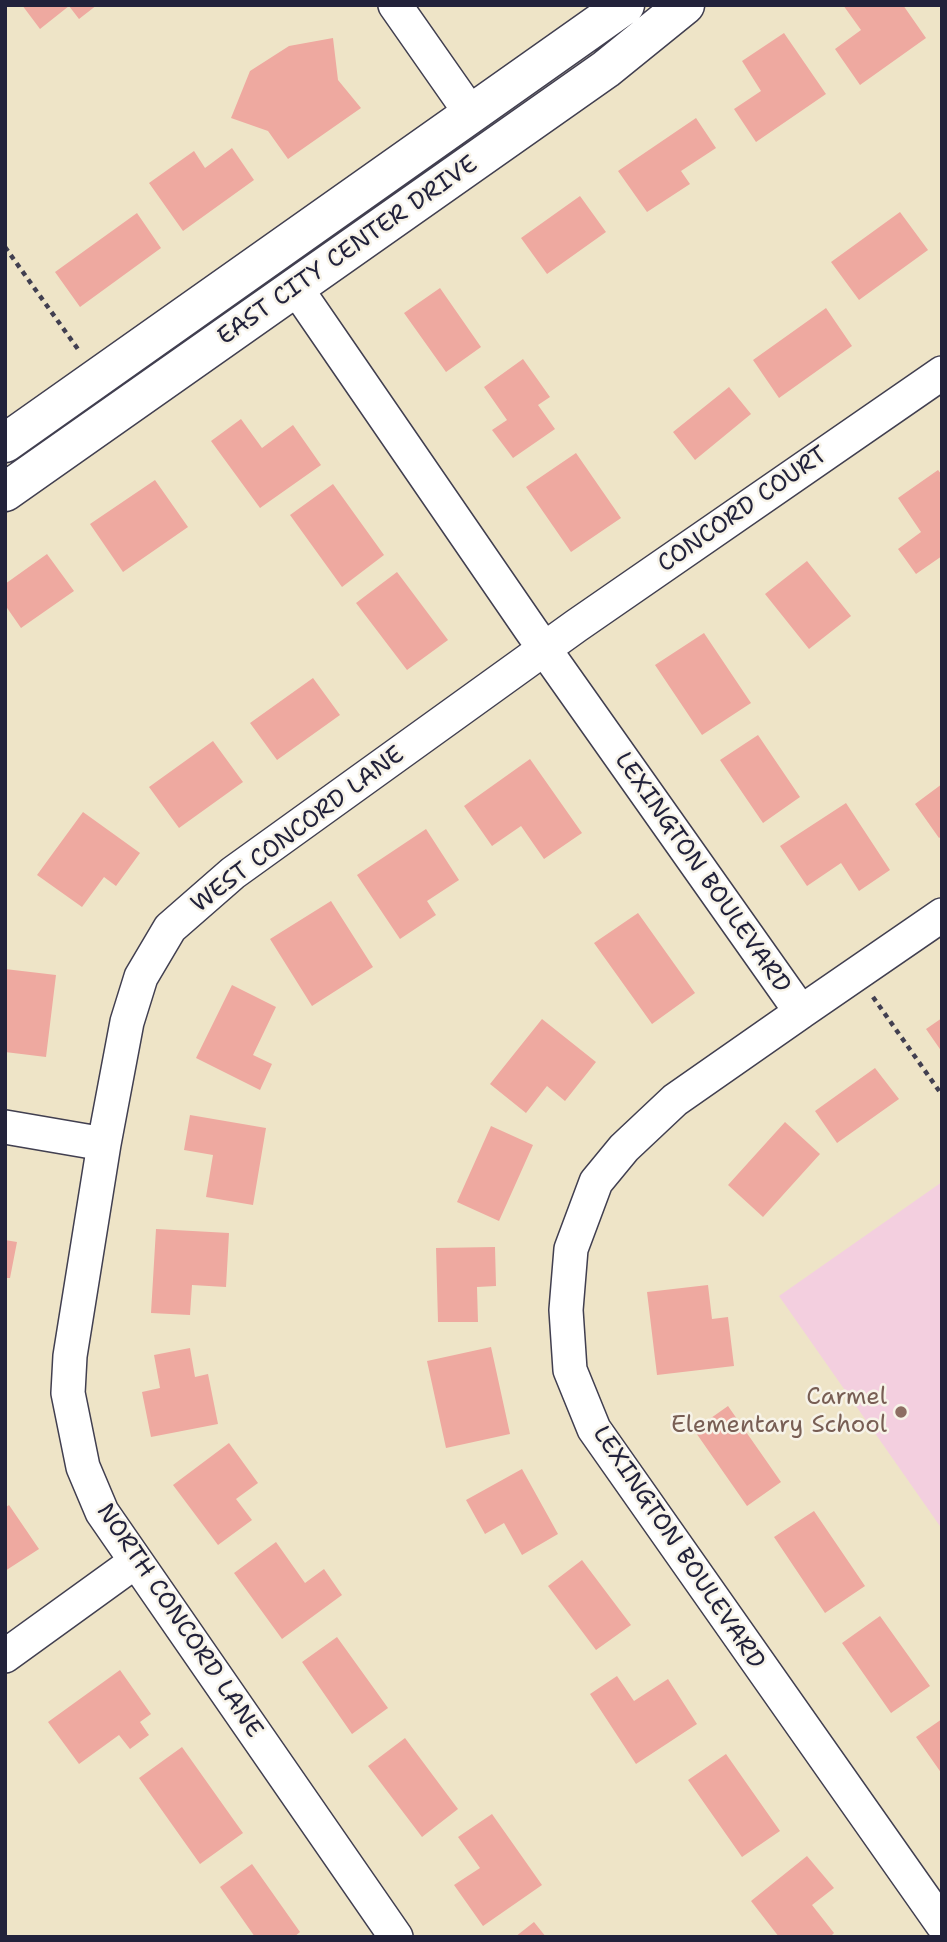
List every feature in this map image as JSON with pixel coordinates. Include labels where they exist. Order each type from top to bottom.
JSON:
[{"type":"street","points":[[395,5],[472,115]]},
{"type":"street","name":"EAST CITY CENTER DRIVE","points":[[5,443],[625,5]]},
{"type":"street","name":"EAST CITY CENTER DRIVE","points":[[5,492],[606,69],[685,5]]},
{"type":"street","name":"LEXINGTON BOULEVARD","points":[[296,288],[545,649],[801,1012],[675,1100],[624,1148],[596,1182],[571,1249],[566,1310],[570,1370],[594,1429],[942,1924]]},
{"type":"street","name":"CONCORD COURT","points":[[545,649],[942,373]]},
{"type":"street","name":"WEST CONCORD LANE","points":[[104,1144],[127,1022],[141,977],[170,928],[233,873],[545,649]]},
{"type":"street","points":[[801,1012],[942,915]]},
{"type":"street","points":[[5,1127],[104,1144]]},
{"type":"street","name":"NORTH CONCORD LANE","points":[[104,1144],[70,1356],[68,1393],[83,1466],[102,1513],[396,1937]]},
{"type":"street","points":[[5,1656],[135,1562]]},
{"type":"path","points":[[5,247],[84,359]]},
{"type":"path","points":[[857,974],[942,1095]]},
{"type":"shaded area","name":"Carmel Elementary School","points":[[942,1182],[942,1529],[779,1296]]},
{"type":"building","points":[[22,5],[97,5],[79,19],[69,6],[40,29]]},
{"type":"building","points":[[843,5],[903,5],[926,38],[860,85],[835,49],[861,30]]},
{"type":"building","points":[[784,33],[826,94],[756,142],[734,109],[761,91],[742,61]]},
{"type":"building","points":[[333,38],[338,80],[361,108],[288,159],[268,131],[231,118],[250,71],[289,46]]},
{"type":"building","points":[[696,118],[716,148],[681,171],[690,184],[647,212],[618,171]]},
{"type":"building","points":[[232,148],[254,180],[183,231],[149,183],[194,151],[205,168]]},
{"type":"building","points":[[580,196],[606,232],[547,274],[521,238]]},
{"type":"building","points":[[900,212],[928,250],[859,300],[831,262]]},
{"type":"building","points":[[137,213],[161,248],[80,307],[55,272]]},
{"type":"building","points":[[440,288],[481,347],[446,372],[404,313]]},
{"type":"building","points":[[826,308],[852,346],[779,398],[753,360]]},
{"type":"building","points":[[523,359],[550,397],[538,405],[555,429],[513,458],[492,430],[507,420],[484,387]]},
{"type":"building","points":[[729,387],[751,414],[695,460],[673,432]]},
{"type":"building","points":[[241,419],[262,448],[293,425],[321,465],[260,508],[211,441]]},
{"type":"building","points":[[576,453],[621,518],[571,552],[526,487]]},
{"type":"building","points":[[938,470],[942,475],[942,556],[916,574],[898,549],[921,532],[898,498]]},
{"type":"building","points":[[155,480],[188,527],[123,572],[90,524]]},
{"type":"building","points":[[333,484],[384,555],[342,587],[290,515]]},
{"type":"building","points":[[47,554],[74,591],[21,628],[5,605],[5,584]]},
{"type":"building","points":[[807,561],[851,616],[809,649],[765,594]]},
{"type":"building","points":[[397,572],[448,640],[407,670],[356,603]]},
{"type":"building","points":[[704,633],[751,703],[702,735],[655,665]]},
{"type":"building","points":[[313,678],[340,715],[277,760],[250,723]]},
{"type":"building","points":[[758,735],[800,797],[763,823],[720,760]]},
{"type":"building","points":[[213,741],[243,782],[179,828],[149,787]]},
{"type":"building","points":[[530,759],[582,833],[544,859],[521,826],[492,846],[464,806]]},
{"type":"building","points":[[942,784],[942,836],[939,838],[915,804]]},
{"type":"building","points":[[846,803],[890,870],[859,891],[841,863],[807,886],[780,846]]},
{"type":"building","points":[[83,812],[140,853],[116,886],[104,877],[82,907],[37,875]]},
{"type":"building","points":[[426,829],[459,880],[427,901],[436,915],[400,939],[357,875]]},
{"type":"building","points":[[331,901],[373,967],[312,1006],[270,939]]},
{"type":"building","points":[[638,913],[695,993],[652,1024],[594,943]]},
{"type":"building","points":[[5,969],[56,975],[46,1057],[5,1052]]},
{"type":"building","points":[[232,985],[276,1007],[253,1055],[272,1064],[260,1090],[196,1058]]},
{"type":"building","points":[[942,1018],[942,1052],[926,1029]]},
{"type":"building","points":[[542,1019],[596,1062],[565,1101],[547,1086],[526,1113],[490,1084]]},
{"type":"building","points":[[875,1068],[899,1099],[837,1143],[815,1111]]},
{"type":"building","points":[[190,1115],[266,1128],[253,1205],[206,1197],[213,1155],[184,1150]]},
{"type":"building","points":[[785,1122],[820,1154],[763,1217],[728,1185]]},
{"type":"building","points":[[491,1126],[533,1145],[499,1221],[457,1202]]},
{"type":"building","points":[[156,1229],[229,1233],[226,1287],[192,1285],[190,1315],[151,1313]]},
{"type":"building","points":[[5,1240],[17,1242],[10,1278],[5,1278]]},
{"type":"building","points":[[495,1247],[496,1286],[477,1287],[478,1322],[438,1322],[436,1248]]},
{"type":"building","points":[[708,1285],[712,1319],[728,1317],[734,1366],[657,1375],[647,1292]]},
{"type":"building","points":[[491,1347],[510,1434],[446,1448],[427,1361]]},
{"type":"building","points":[[190,1348],[195,1377],[208,1374],[218,1424],[151,1437],[142,1392],[160,1388],[154,1355]]},
{"type":"building","points":[[728,1406],[781,1482],[747,1506],[694,1430]]},
{"type":"building","points":[[229,1443],[258,1483],[236,1499],[252,1520],[218,1545],[173,1485]]},
{"type":"building","points":[[522,1469],[558,1534],[522,1555],[504,1523],[485,1534],[466,1500]]},
{"type":"building","points":[[9,1505],[39,1549],[5,1571],[5,1508]]},
{"type":"building","points":[[814,1511],[865,1586],[825,1613],[774,1537]]},
{"type":"building","points":[[276,1542],[305,1583],[324,1569],[342,1595],[282,1639],[234,1573]]},
{"type":"building","points":[[582,1560],[631,1625],[596,1650],[548,1586]]},
{"type":"building","points":[[880,1616],[930,1686],[891,1713],[842,1643]]},
{"type":"building","points":[[337,1637],[388,1708],[352,1734],[302,1662]]},
{"type":"building","points":[[120,1670],[151,1714],[140,1722],[149,1735],[130,1749],[119,1735],[79,1764],[48,1722]]},
{"type":"building","points":[[617,1676],[634,1701],[668,1679],[697,1724],[636,1764],[590,1694]]},
{"type":"building","points":[[942,1719],[942,1774],[916,1737]]},
{"type":"building","points":[[405,1738],[458,1809],[422,1837],[368,1766]]},
{"type":"building","points":[[182,1747],[243,1833],[200,1864],[139,1778]]},
{"type":"building","points":[[726,1754],[780,1831],[742,1857],[688,1780]]},
{"type":"building","points":[[492,1814],[542,1885],[483,1926],[454,1885],[480,1868],[458,1837]]},
{"type":"building","points":[[807,1856],[834,1888],[812,1905],[834,1933],[830,1937],[779,1937],[751,1901]]},
{"type":"building","points":[[252,1864],[300,1932],[294,1937],[255,1937],[220,1887]]},
{"type":"building","points":[[534,1922],[546,1937],[515,1937]]},
{"type":"place","name":"Carmel Elementary School","points":[[901,1412]]}]
